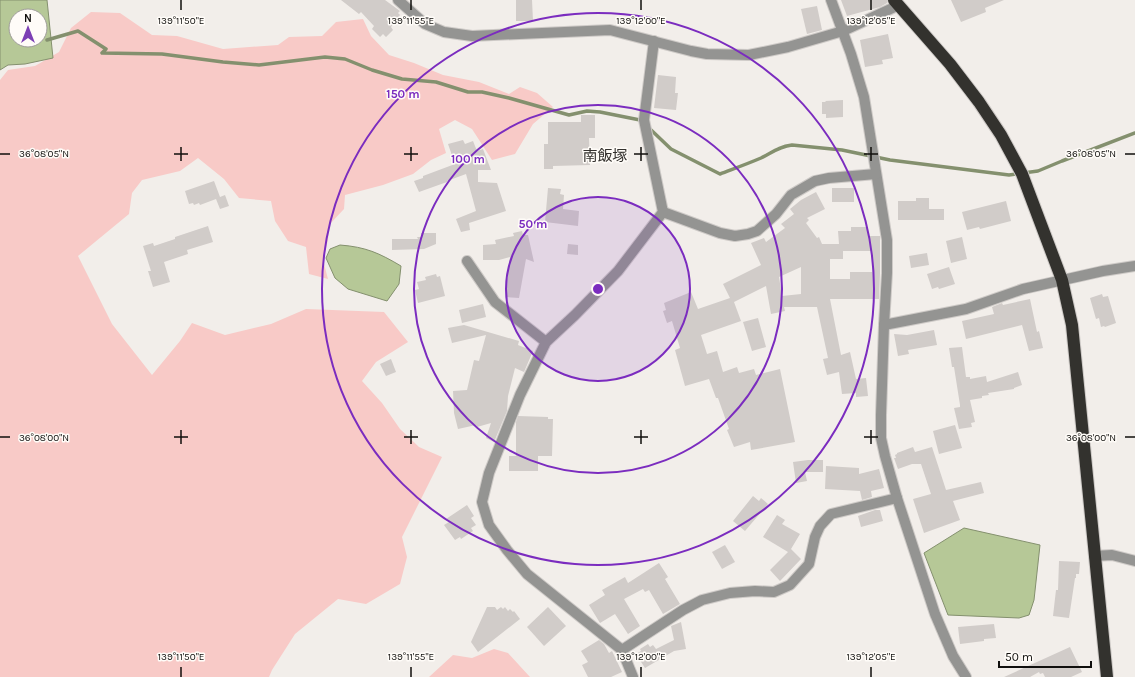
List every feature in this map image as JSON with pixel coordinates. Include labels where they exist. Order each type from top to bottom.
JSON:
[{"type":"highway","points":[[897,3],[950,64],[979,102],[1001,135],[1022,174],[1062,280],[1072,325],[1106,677]]},
{"type":"street","points":[[398,0],[425,24],[444,32],[472,36],[610,30],[707,54],[749,55],[788,47],[843,31],[897,3]]},
{"type":"street","points":[[831,0],[843,31],[864,97],[887,240],[881,438],[897,498],[935,614],[953,656],[966,677]]},
{"type":"street","points":[[633,677],[622,650],[527,574],[489,525],[482,502],[489,472],[520,395],[546,342],[576,315],[618,271],[663,212],[644,120],[654,40]]},
{"type":"street","points":[[663,212],[720,233],[735,236],[748,234],[757,231],[776,214],[791,195],[815,181],[829,178],[876,174]]},
{"type":"street","points":[[467,261],[495,302],[546,342]]},
{"type":"street","points":[[884,325],[966,309],[1023,289],[1135,266]]},
{"type":"street","points":[[622,650],[683,610],[702,600],[730,593],[755,591],[774,592],[790,585],[810,564],[815,537],[820,526],[831,514],[897,498]]},
{"type":"street","points":[[1094,556],[1112,555],[1135,561]]},
{"type":"shaded area","points":[[0,0],[47,0],[48,8],[8,8],[8,48],[48,48],[48,10],[53,58],[25,64],[8,65],[0,70]]},
{"type":"shaded area","points":[[91,12],[120,13],[152,35],[177,36],[223,49],[278,45],[289,37],[322,36],[336,22],[363,19],[371,36],[389,55],[443,75],[479,82],[509,94],[520,87],[537,93],[553,107],[533,124],[515,154],[492,160],[472,129],[455,120],[439,129],[446,153],[431,160],[413,174],[383,185],[345,195],[344,209],[329,225],[328,240],[323,260],[328,279],[309,274],[306,247],[288,241],[275,221],[271,201],[239,198],[224,179],[198,158],[180,171],[142,180],[132,193],[129,214],[78,256],[112,324],[152,375],[180,341],[192,323],[225,335],[271,324],[306,309],[384,312],[408,342],[376,362],[362,381],[382,403],[400,429],[419,447],[442,457],[402,537],[407,557],[400,584],[366,604],[338,599],[295,634],[269,677],[0,677],[0,80],[8,70],[35,66],[59,52],[71,28]]},
{"type":"shaded area","points":[[340,245],[372,251],[401,266],[399,284],[387,301],[348,289],[335,278],[326,258],[330,249]]},
{"type":"shaded area","points":[[964,528],[1040,545],[1034,600],[1029,615],[1019,618],[948,615],[924,553]]},
{"type":"shaded area","points":[[494,649],[508,653],[530,677],[429,677],[453,655],[472,658]]},
{"type":"building","points":[[341,0],[385,0],[400,11],[398,13],[400,15],[391,27],[393,30],[386,37],[383,34],[380,37],[372,29],[374,26],[361,12],[359,14]]},
{"type":"building","points":[[516,0],[532,0],[533,21],[516,21]]},
{"type":"building","points":[[841,0],[887,0],[887,3],[880,7],[847,16]]},
{"type":"building","points":[[951,0],[1004,0],[985,8],[986,12],[961,22]]},
{"type":"building","points":[[817,6],[822,30],[807,34],[801,9]]},
{"type":"building","points":[[888,34],[893,58],[882,60],[883,64],[865,67],[860,40]]},
{"type":"building","points":[[658,75],[676,77],[675,93],[678,93],[676,110],[654,108]]},
{"type":"building","points":[[843,100],[843,117],[826,118],[826,114],[822,114],[822,102]]},
{"type":"building","points":[[581,115],[595,115],[595,138],[589,138],[590,165],[553,166],[553,169],[544,169],[544,144],[548,144],[548,122],[581,122]]},
{"type":"building","points":[[463,140],[465,144],[473,141],[477,151],[483,149],[491,170],[478,170],[478,182],[497,183],[506,211],[469,223],[470,230],[461,232],[456,219],[476,211],[466,174],[419,192],[414,181],[455,164],[448,144]]},
{"type":"building","points":[[214,181],[220,197],[225,195],[229,206],[220,209],[216,199],[200,205],[199,203],[194,205],[193,203],[189,204],[185,191]]},
{"type":"building","points":[[548,188],[561,189],[560,194],[564,195],[563,209],[579,211],[578,226],[545,222]]},
{"type":"building","points":[[832,188],[854,188],[854,202],[832,202]]},
{"type":"building","points":[[816,192],[825,209],[807,218],[809,220],[806,223],[817,238],[819,237],[822,244],[839,244],[838,231],[851,231],[851,227],[868,227],[868,236],[880,236],[879,299],[830,299],[841,355],[850,352],[856,379],[866,378],[868,396],[856,397],[856,393],[842,394],[839,372],[827,375],[823,359],[828,358],[817,307],[784,307],[785,311],[771,314],[766,286],[734,302],[741,321],[701,335],[707,354],[717,351],[723,372],[737,367],[739,373],[754,369],[756,375],[780,369],[795,442],[751,450],[750,442],[734,447],[727,430],[729,429],[718,398],[716,398],[709,379],[685,386],[675,350],[680,348],[672,321],[667,323],[663,311],[666,310],[664,303],[691,292],[698,309],[730,298],[723,284],[761,265],[751,243],[764,238],[766,242],[785,228],[781,224],[794,214],[790,209],[801,200]],"holes":[[[843,251],[872,251],[872,272],[850,272],[850,279],[830,279],[830,259],[843,259]],[[801,267],[801,294],[782,296],[779,277]]]},
{"type":"building","points":[[916,198],[929,198],[929,209],[944,209],[944,220],[898,220],[898,201],[916,201]]},
{"type":"building","points":[[1006,201],[1011,221],[980,229],[979,227],[967,230],[962,212]]},
{"type":"building","points":[[208,226],[213,242],[187,250],[188,254],[164,262],[170,282],[153,287],[148,271],[151,271],[143,246],[153,243],[154,246]]},
{"type":"building","points":[[522,231],[523,235],[528,235],[534,262],[526,259],[519,298],[506,297],[510,257],[499,260],[483,260],[483,245],[496,244],[495,240],[514,236],[513,233]]},
{"type":"building","points":[[421,233],[436,233],[436,244],[424,249],[392,250],[392,239],[418,239],[417,237],[421,237]]},
{"type":"building","points":[[962,237],[967,259],[951,263],[946,241]]},
{"type":"building","points":[[568,244],[578,245],[578,255],[567,254]]},
{"type":"building","points":[[927,253],[929,265],[911,268],[909,256]]},
{"type":"building","points":[[949,267],[955,284],[939,289],[938,287],[932,289],[927,274]]},
{"type":"building","points":[[436,274],[437,277],[440,276],[445,296],[418,303],[415,290],[419,289],[417,282],[426,280],[425,277]]},
{"type":"building","points":[[1102,294],[1103,297],[1108,296],[1116,323],[1105,327],[1101,327],[1099,318],[1096,319],[1090,298]]},
{"type":"building","points":[[1030,299],[1037,332],[1039,331],[1043,348],[1029,351],[1022,325],[966,339],[962,321],[994,314],[992,307],[1002,303],[1003,305]]},
{"type":"building","points":[[483,304],[486,317],[462,323],[459,310]]},
{"type":"building","points":[[758,318],[766,347],[752,351],[743,322]]},
{"type":"building","points":[[464,325],[519,341],[518,345],[533,351],[524,372],[515,368],[508,396],[507,411],[494,442],[486,438],[491,423],[477,427],[476,425],[458,429],[454,413],[453,391],[467,390],[474,360],[479,361],[486,335],[452,343],[448,328]]},
{"type":"building","points":[[934,330],[937,345],[908,350],[909,354],[898,356],[894,334],[907,335]]},
{"type":"building","points":[[962,347],[966,377],[970,377],[970,379],[986,376],[987,382],[1018,372],[1022,385],[1014,389],[988,393],[989,395],[982,396],[982,398],[970,400],[975,422],[971,423],[972,427],[959,429],[954,408],[960,407],[960,405],[954,367],[952,367],[949,348]]},
{"type":"building","points":[[391,359],[396,372],[386,376],[380,364]]},
{"type":"building","points":[[518,416],[548,417],[548,419],[553,419],[552,456],[538,456],[538,471],[509,471],[509,456],[516,456],[516,422]]},
{"type":"building","points":[[955,425],[962,448],[939,454],[933,431]]},
{"type":"building","points":[[913,447],[915,452],[932,447],[946,490],[981,482],[984,493],[953,501],[960,520],[924,533],[913,499],[931,494],[921,464],[912,464],[898,469],[894,458],[896,458],[895,455],[897,453]]},
{"type":"building","points":[[823,460],[823,472],[805,472],[807,481],[796,483],[793,462]]},
{"type":"building","points":[[826,466],[859,468],[859,474],[879,469],[884,488],[871,491],[872,497],[862,500],[860,491],[825,489]]},
{"type":"building","points":[[753,496],[759,501],[761,498],[768,504],[745,531],[733,521]]},
{"type":"building","points":[[467,505],[474,516],[471,518],[476,525],[471,528],[473,531],[461,539],[460,537],[455,540],[444,525],[449,522],[446,519]]},
{"type":"building","points":[[875,510],[880,510],[883,521],[861,527],[858,516]]},
{"type":"building","points":[[777,515],[785,520],[782,524],[800,534],[791,549],[801,559],[780,581],[770,570],[788,552],[763,537]]},
{"type":"building","points":[[725,545],[735,562],[722,569],[712,552]]},
{"type":"building","points":[[1059,561],[1080,562],[1079,574],[1076,574],[1075,578],[1069,618],[1053,616],[1056,590],[1058,590]]},
{"type":"building","points":[[659,563],[668,577],[665,579],[680,604],[663,614],[649,590],[645,592],[643,589],[624,599],[640,626],[628,634],[615,614],[600,623],[589,605],[605,595],[602,590],[625,577],[628,583]]},
{"type":"building","points":[[487,607],[495,607],[497,610],[501,607],[503,609],[505,607],[508,611],[510,609],[513,612],[514,611],[520,619],[478,652],[471,642]]},
{"type":"building","points":[[548,607],[566,626],[544,646],[527,627]]},
{"type":"building","points":[[681,622],[686,649],[674,651],[645,668],[636,654],[641,651],[640,649],[648,644],[650,647],[653,645],[656,649],[674,640],[671,626]]},
{"type":"building","points":[[994,624],[996,638],[960,644],[958,627]]},
{"type":"building","points":[[599,640],[604,644],[609,653],[612,651],[622,672],[611,677],[588,677],[582,665],[588,662],[581,651]]},
{"type":"building","points":[[1070,647],[1082,672],[1071,677],[1045,677],[1043,673],[1040,674],[1039,672],[1030,677],[1004,677]]},
{"type":"waterway","points":[[48,40],[78,31],[106,49],[102,53],[162,54],[259,65],[325,57],[345,59],[372,70],[402,79],[436,82],[468,92],[482,92],[509,98],[569,115],[587,111],[600,112],[641,121]]},
{"type":"waterway","points":[[649,128],[671,149],[720,174],[761,158],[779,148],[792,145],[842,150],[890,160],[1009,175],[1038,171],[1135,133]]},
{"type":"district","name":"南飯塚","points":[[605,156]]}]
